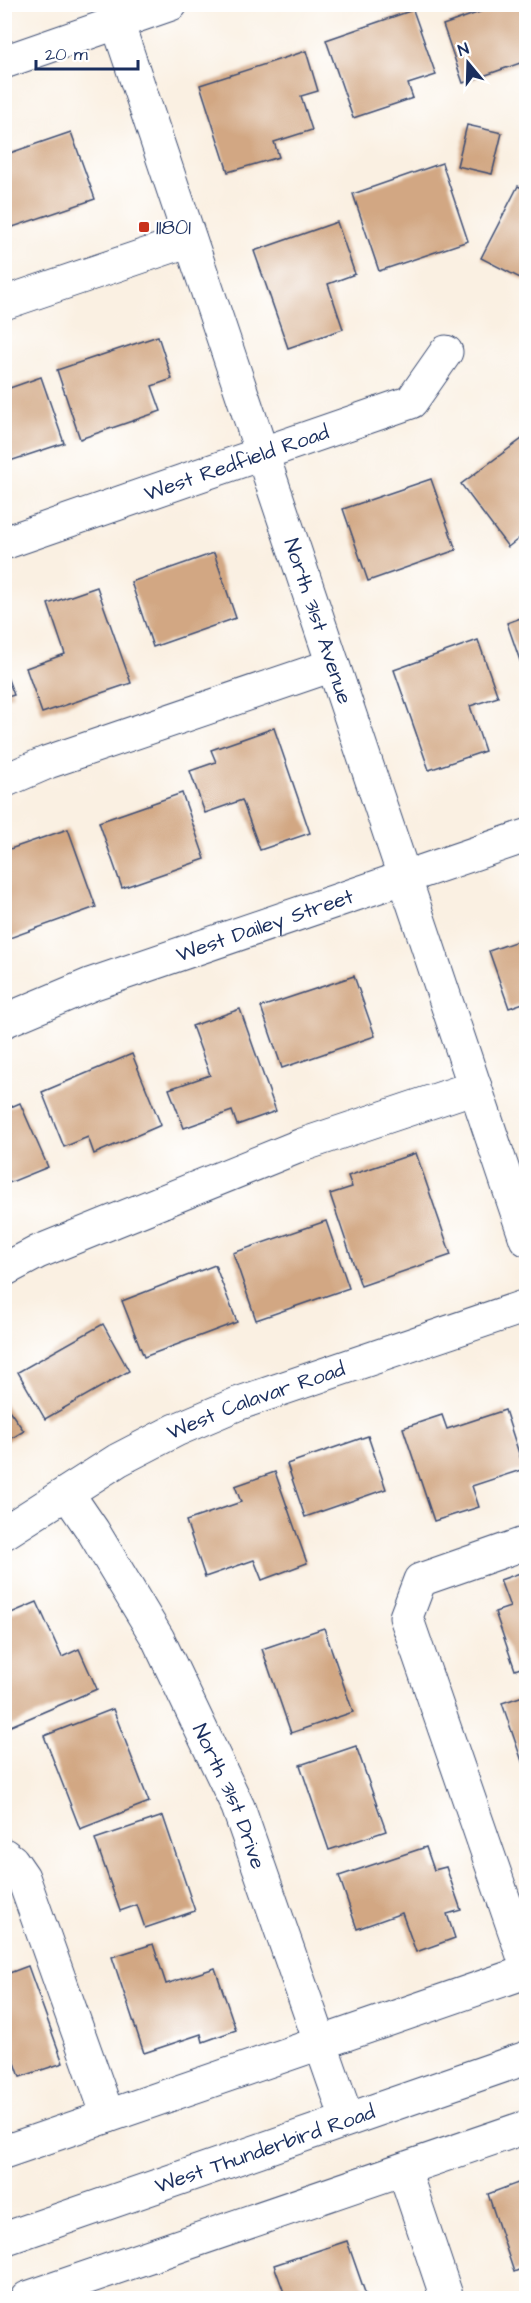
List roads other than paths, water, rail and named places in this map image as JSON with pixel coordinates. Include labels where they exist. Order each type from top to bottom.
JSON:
[{"type":"street","points":[[4,62],[115,14],[171,4]]},
{"type":"street","name":"North 31st Avenue","points":[[115,14],[526,1239]]},
{"type":"street","points":[[4,303],[190,240]]},
{"type":"street","name":"West Redfield Road","points":[[4,543],[411,402],[446,352]]},
{"type":"street","points":[[4,781],[48,762],[333,665]]},
{"type":"street","name":"West Dailey Street","points":[[4,1021],[103,980],[526,836]]},
{"type":"street","points":[[4,1270],[38,1252],[302,1145],[475,1087]]},
{"type":"street","name":"West Calavar Road","points":[[4,1533],[118,1460],[237,1404],[526,1306]]},
{"type":"street","name":"North 31st Drive","points":[[67,1493],[93,1531],[158,1639],[238,1807],[347,2119]]},
{"type":"street","points":[[526,1543],[420,1580],[406,1617],[526,1964]]},
{"type":"street","points":[[4,1855],[12,1861],[23,1877],[108,2116]]},
{"type":"street","points":[[4,2152],[526,1972]]},
{"type":"street","name":"West Thunderbird Road","points":[[4,2239],[526,2058]]},
{"type":"street","points":[[27,2298],[526,2127]]},
{"type":"street","points":[[404,2170],[447,2298]]},
{"type":"place","name":"11801","points":[[144,227]]}]
